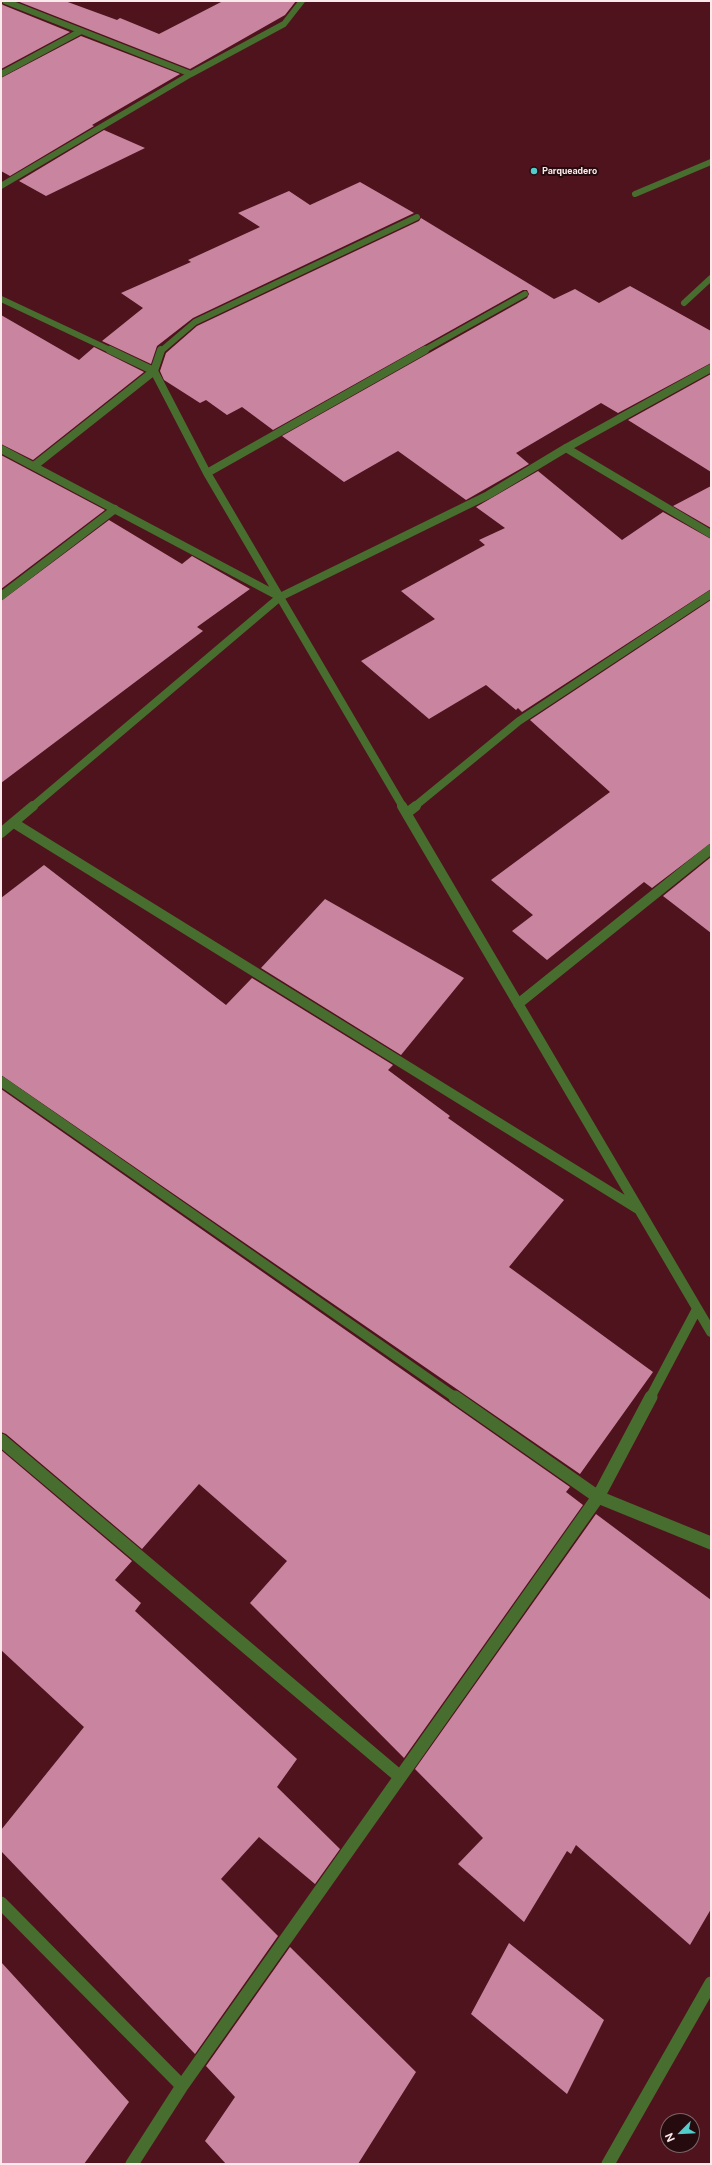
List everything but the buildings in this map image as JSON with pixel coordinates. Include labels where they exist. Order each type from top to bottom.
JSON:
[{"type":"street","points":[[5,1],[191,74]]},
{"type":"street","points":[[1,186],[191,74],[284,24],[302,1]]},
{"type":"street","points":[[1,74],[82,31]]},
{"type":"street","points":[[635,194],[711,162]]},
{"type":"street","points":[[34,466],[154,371],[162,349],[195,322],[417,217]]},
{"type":"street","points":[[684,303],[711,278]]},
{"type":"street","points":[[207,473],[525,294]]},
{"type":"street","points":[[1,299],[154,371],[207,473],[711,1332]]},
{"type":"street","points":[[1,833],[280,597],[488,495],[566,448],[711,368]]},
{"type":"street","points":[[566,448],[711,534]]},
{"type":"street","points":[[1,449],[280,597]]},
{"type":"street","points":[[1,596],[115,509]]},
{"type":"street","points":[[407,813],[519,721],[711,594]]},
{"type":"street","points":[[14,823],[639,1210]]},
{"type":"street","points":[[518,1004],[711,849]]},
{"type":"street","points":[[1,1081],[598,1498],[711,1543]]},
{"type":"street","points":[[132,2164],[182,2086],[598,1498],[697,1308]]},
{"type":"street","points":[[1,1440],[400,1776]]},
{"type":"street","points":[[1,1903],[182,2086]]},
{"type":"street","points":[[608,2164],[711,1983]]},
{"type":"place","name":"Parqueadero","points":[[534,171]]}]
